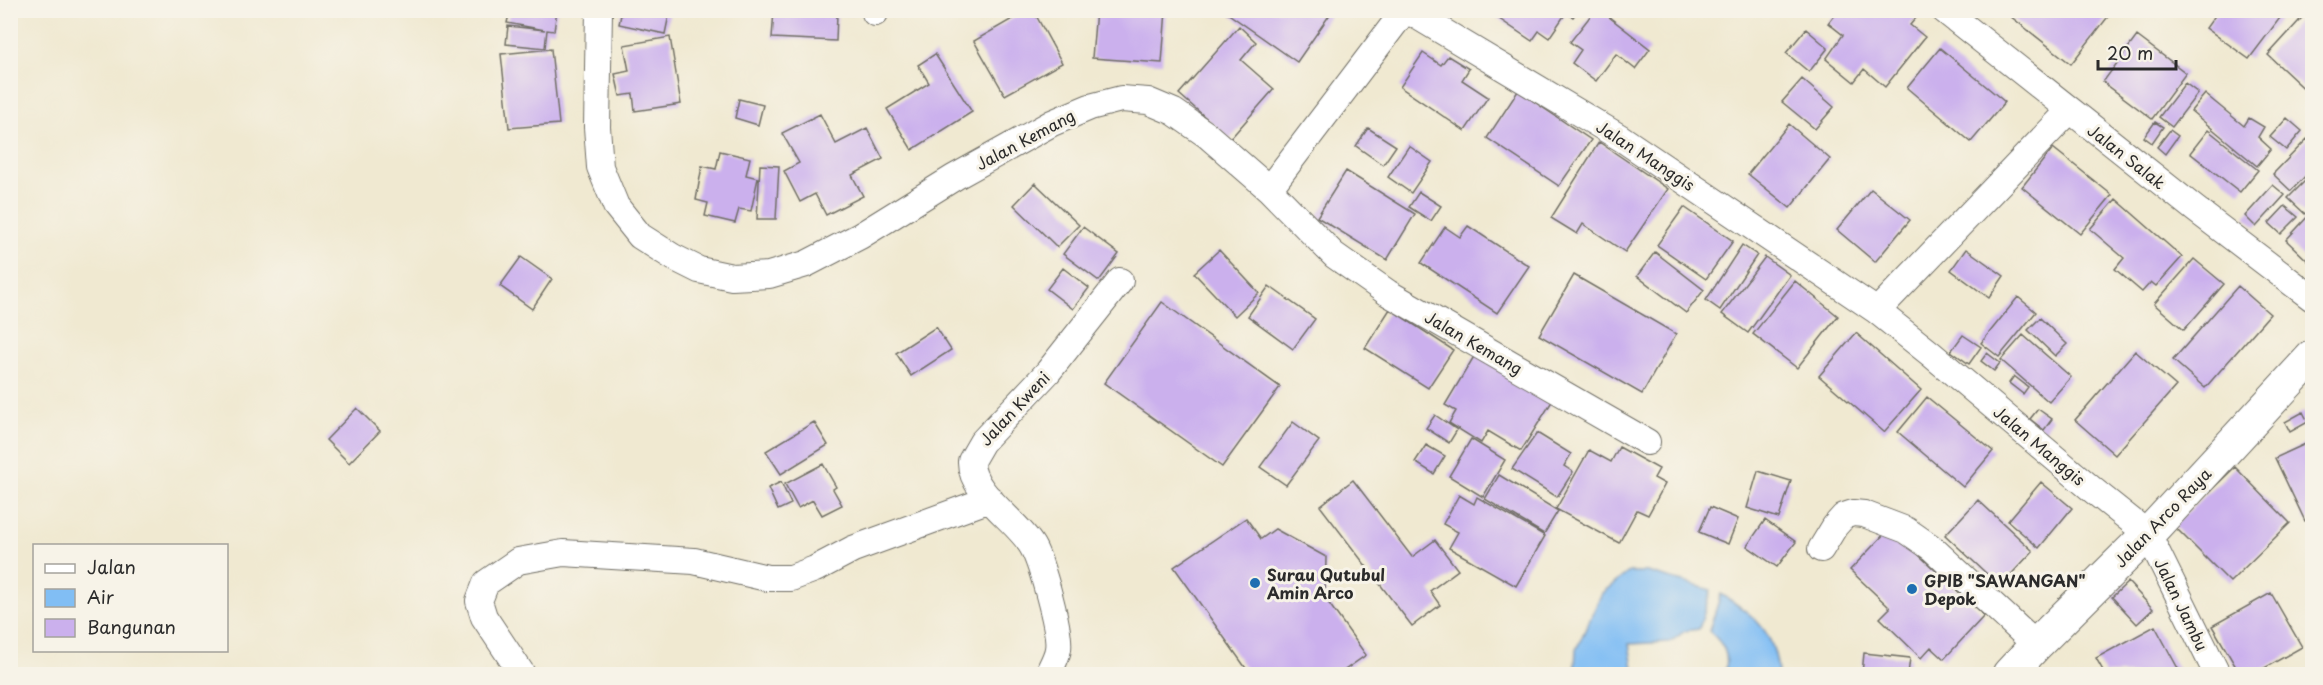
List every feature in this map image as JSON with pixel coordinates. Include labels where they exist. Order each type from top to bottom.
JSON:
[{"type":"main road","name":"Jalan Arco Raya","points":[[2009,675],[2036,645],[2148,534],[2313,357]]},
{"type":"street","name":"Jalan Kemang","points":[[599,10],[597,127],[600,167],[616,206],[640,236],[699,270],[732,276],[769,275],[806,264],[860,236],[955,177],[1052,123],[1090,107],[1121,99],[1148,101],[1174,112],[1212,139],[1269,189],[1334,255],[1388,293],[1647,442]]},
{"type":"street","points":[[1269,189],[1406,10]]},
{"type":"street","name":"Jalan Manggis","points":[[1406,10],[1622,138],[1877,311],[2148,534]]},
{"type":"street","name":"Jalan Salak","points":[[1944,10],[2195,209],[2313,298]]},
{"type":"street","points":[[1877,311],[2070,110]]},
{"type":"street","name":"Jalan Kweni","points":[[1048,675],[1058,649],[1055,615],[1032,546],[990,499],[972,471],[973,455],[981,441],[1048,372],[1120,280]]},
{"type":"street","points":[[522,675],[484,617],[480,601],[486,584],[518,561],[563,553],[694,561],[767,578],[791,579],[853,549],[990,499]]},
{"type":"street","points":[[1821,549],[1835,526],[1844,516],[1852,513],[1864,514],[1906,530],[1932,548],[2036,645]]},
{"type":"street","name":"Jalan Jambu","points":[[2148,534],[2217,675]]},
{"type":"water","points":[[1629,572],[1647,572],[1711,590],[1699,629],[1685,631],[1670,642],[1629,644],[1634,674],[1578,674],[1575,667],[1576,650],[1602,593]]},
{"type":"water","points":[[1721,594],[1744,610],[1761,626],[1773,646],[1778,674],[1724,674],[1727,662],[1725,651],[1709,631]]},
{"type":"building","points":[[510,10],[557,10],[554,31],[547,30],[545,48],[506,44],[508,26],[545,30],[507,23]]},
{"type":"building","points":[[622,10],[670,10],[665,34],[619,24]]},
{"type":"building","points":[[774,10],[854,10],[854,15],[837,14],[836,41],[772,38]]},
{"type":"building","points":[[1028,10],[1033,10],[1062,63],[1005,95],[974,41]]},
{"type":"building","points":[[1096,10],[1166,10],[1162,63],[1092,58]]},
{"type":"building","points":[[1223,10],[1333,10],[1297,62]]},
{"type":"building","points":[[1486,10],[1578,10],[1573,17],[1566,13],[1549,38],[1539,31],[1532,41]]},
{"type":"building","points":[[1595,10],[1600,10],[1650,49],[1635,69],[1616,54],[1596,81],[1572,63],[1581,50],[1570,42]]},
{"type":"building","points":[[1838,10],[1919,10],[1921,12],[1910,25],[1925,37],[1885,87],[1864,69],[1854,82],[1826,59],[1843,35],[1828,23]]},
{"type":"building","points":[[2006,10],[2107,10],[2111,13],[2071,64],[2005,12]]},
{"type":"building","points":[[2219,10],[2278,10],[2283,14],[2249,59],[2206,28]]},
{"type":"building","points":[[2309,10],[2312,10],[2312,96],[2268,55]]},
{"type":"building","points":[[1239,26],[1256,42],[1241,60],[1274,89],[1230,139],[1179,94]]},
{"type":"building","points":[[1806,29],[1828,48],[1809,72],[1786,53]]},
{"type":"building","points":[[2137,36],[2186,73],[2152,119],[2103,82]]},
{"type":"building","points":[[670,37],[681,104],[635,111],[633,94],[620,96],[615,74],[629,71],[624,45]]},
{"type":"building","points":[[1940,48],[2005,102],[1971,142],[1907,88]]},
{"type":"building","points":[[551,49],[559,124],[509,128],[501,54]]},
{"type":"building","points":[[1423,53],[1441,65],[1448,56],[1469,69],[1462,80],[1488,97],[1465,131],[1400,87]]},
{"type":"building","points":[[935,54],[972,112],[912,150],[887,109],[929,83],[918,65]]},
{"type":"building","points":[[1802,79],[1834,107],[1815,129],[1782,102]]},
{"type":"building","points":[[2185,83],[2198,93],[2172,127],[2159,117]]},
{"type":"building","points":[[1518,91],[1591,140],[1559,186],[1487,138]]},
{"type":"building","points":[[2205,94],[2244,126],[2249,118],[2264,127],[2258,137],[2271,149],[2257,166],[2191,111]]},
{"type":"building","points":[[739,99],[763,105],[758,125],[735,118]]},
{"type":"building","points":[[820,114],[836,144],[867,128],[883,159],[852,175],[863,196],[826,215],[815,194],[800,202],[784,171],[799,163],[782,133]]},
{"type":"building","points":[[2287,118],[2302,131],[2286,150],[2270,137]]},
{"type":"building","points":[[2155,122],[2163,127],[2152,143],[2144,137]]},
{"type":"building","points":[[1789,124],[1830,159],[1790,208],[1748,174]]},
{"type":"building","points":[[1368,128],[1396,146],[1383,165],[1356,146]]},
{"type":"building","points":[[2170,130],[2178,136],[2165,154],[2157,147]]},
{"type":"building","points":[[2208,130],[2258,170],[2240,192],[2190,153]]},
{"type":"building","points":[[2307,139],[2312,144],[2312,169],[2291,191],[2273,174]]},
{"type":"building","points":[[1599,142],[1668,189],[1625,252],[1583,224],[1577,234],[1551,218]]},
{"type":"building","points":[[1409,146],[1432,162],[1411,193],[1388,177]]},
{"type":"building","points":[[2053,148],[2112,195],[2080,234],[2022,187]]},
{"type":"building","points":[[720,151],[750,158],[746,175],[758,178],[751,211],[739,209],[735,223],[705,216],[708,203],[696,200],[702,166],[716,169]]},
{"type":"building","points":[[760,165],[779,166],[776,219],[757,219]]},
{"type":"building","points":[[1346,171],[1415,214],[1387,260],[1317,217]]},
{"type":"building","points":[[2308,178],[2312,182],[2312,206],[2305,214],[2288,198]]},
{"type":"building","points":[[1035,183],[1079,225],[1057,247],[1014,205]]},
{"type":"building","points":[[2273,185],[2285,195],[2256,227],[2245,216]]},
{"type":"building","points":[[1871,189],[1910,220],[1875,262],[1837,230]]},
{"type":"building","points":[[1419,192],[1441,206],[1431,221],[1409,207]]},
{"type":"building","points":[[2116,199],[2182,257],[2156,286],[2151,282],[2142,292],[2115,269],[2124,258],[2090,229]]},
{"type":"building","points":[[2285,206],[2298,217],[2281,234],[2269,223]]},
{"type":"building","points":[[1684,207],[1733,241],[1706,279],[1657,245]]},
{"type":"building","points":[[2312,212],[2312,265],[2286,240]]},
{"type":"building","points":[[1468,226],[1529,266],[1497,313],[1421,263],[1445,227],[1460,237]]},
{"type":"building","points":[[1083,227],[1119,254],[1099,281],[1063,254]]},
{"type":"building","points":[[1742,245],[1757,255],[1720,310],[1706,300]]},
{"type":"building","points":[[1966,249],[2004,276],[1989,298],[1951,270]]},
{"type":"building","points":[[1219,250],[1259,293],[1235,316],[1194,273]]},
{"type":"building","points":[[1655,252],[1704,290],[1686,313],[1637,276]]},
{"type":"building","points":[[521,257],[552,279],[532,309],[500,286]]},
{"type":"building","points":[[1765,257],[1790,275],[1748,333],[1722,314]]},
{"type":"building","points":[[2194,259],[2224,284],[2184,330],[2154,304]]},
{"type":"building","points":[[1063,268],[1089,288],[1073,309],[1047,289]]},
{"type":"building","points":[[1574,275],[1676,334],[1642,394],[1539,335]]},
{"type":"building","points":[[1795,281],[1838,316],[1797,368],[1753,334]]},
{"type":"building","points":[[1269,286],[1315,319],[1293,349],[1248,316]]},
{"type":"building","points":[[2238,286],[2270,314],[2205,388],[2173,360]]},
{"type":"building","points":[[2018,297],[2036,312],[1999,357],[1981,343]]},
{"type":"building","points":[[1162,302],[1280,387],[1222,467],[1104,383]]},
{"type":"building","points":[[1390,309],[1453,350],[1428,388],[1365,348]]},
{"type":"building","points":[[2040,318],[2067,344],[2055,356],[2028,330]]},
{"type":"building","points":[[936,327],[951,350],[911,376],[896,353]]},
{"type":"building","points":[[1856,333],[1921,390],[1884,432],[1819,376]]},
{"type":"building","points":[[1963,335],[1981,347],[1969,364],[1951,351]]},
{"type":"building","points":[[2023,335],[2071,377],[2049,402],[2001,360]]},
{"type":"building","points":[[1479,348],[1556,395],[1521,451],[1488,431],[1481,443],[1449,423],[1456,411],[1445,405]]},
{"type":"building","points":[[2135,351],[2176,386],[2115,455],[2075,420]]},
{"type":"building","points":[[1987,353],[2000,363],[1994,371],[1981,361]]},
{"type":"building","points":[[2014,376],[2028,387],[2023,394],[2009,383]]},
{"type":"building","points":[[1927,397],[1993,451],[1963,487],[1898,432]]},
{"type":"building","points":[[357,408],[380,431],[349,463],[326,440]]},
{"type":"building","points":[[2038,409],[2052,419],[2044,430],[2030,419]]},
{"type":"building","points":[[2303,412],[2308,422],[2290,432],[2285,422]]},
{"type":"building","points":[[1435,415],[1457,430],[1449,443],[1426,428]]},
{"type":"building","points":[[814,422],[828,445],[781,474],[766,451]]},
{"type":"building","points":[[1293,422],[1319,441],[1286,485],[1260,467]]},
{"type":"building","points":[[1537,433],[1571,454],[1564,466],[1573,472],[1557,497],[1512,469]]},
{"type":"building","points":[[1471,439],[1505,460],[1483,497],[1449,476]]},
{"type":"building","points":[[2312,441],[2312,518],[2305,521],[2275,458]]},
{"type":"building","points":[[1426,445],[1445,456],[1434,474],[1415,462]]},
{"type":"building","points":[[1619,447],[1659,469],[1654,478],[1665,484],[1648,515],[1637,510],[1619,543],[1556,509],[1589,450],[1611,462]]},
{"type":"building","points":[[823,464],[836,487],[833,489],[842,505],[822,515],[813,500],[798,508],[785,484]]},
{"type":"building","points":[[2235,467],[2290,523],[2230,582],[2174,526]]},
{"type":"building","points":[[1758,471],[1791,481],[1779,518],[1747,508]]},
{"type":"building","points":[[1499,475],[1558,511],[1544,534],[1485,499]]},
{"type":"building","points":[[1353,480],[1412,557],[1435,540],[1458,570],[1430,591],[1440,605],[1412,626],[1320,506]]},
{"type":"building","points":[[781,482],[791,504],[778,510],[768,488]]},
{"type":"building","points":[[2041,482],[2072,508],[2039,548],[2008,521]]},
{"type":"building","points":[[1459,495],[1474,504],[1477,497],[1545,536],[1516,586],[1449,548],[1458,532],[1443,524]]},
{"type":"building","points":[[1978,500],[2033,551],[2000,586],[1945,535]]},
{"type":"building","points":[[1710,507],[1738,519],[1728,544],[1699,532]]},
{"type":"building","name":"Surau Qutubul Amin Arco","points":[[1246,518],[1261,539],[1275,529],[1326,557],[1325,598],[1366,655],[1339,674],[1250,674],[1174,567]]},
{"type":"building","points":[[1765,520],[1796,542],[1777,567],[1747,546]]},
{"type":"building","name":"GPIB \"SAWANGAN\" Depok","points":[[1890,528],[1984,616],[1944,659],[1931,647],[1921,658],[1880,618],[1890,608],[1850,570]]},
{"type":"building","points":[[2128,582],[2153,609],[2137,624],[2112,597]]},
{"type":"building","points":[[2271,593],[2302,647],[2254,674],[2240,674],[2212,626]]},
{"type":"building","points":[[2155,626],[2181,674],[2105,674],[2096,658]]},
{"type":"building","points":[[1864,653],[1910,658],[1908,674],[1862,674]]},
{"type":"place","name":"Surau Qutubul Amin Arco","points":[[1255,583]]},
{"type":"place","name":"GPIB \"SAWANGAN\" Depok","points":[[1912,589]]}]
